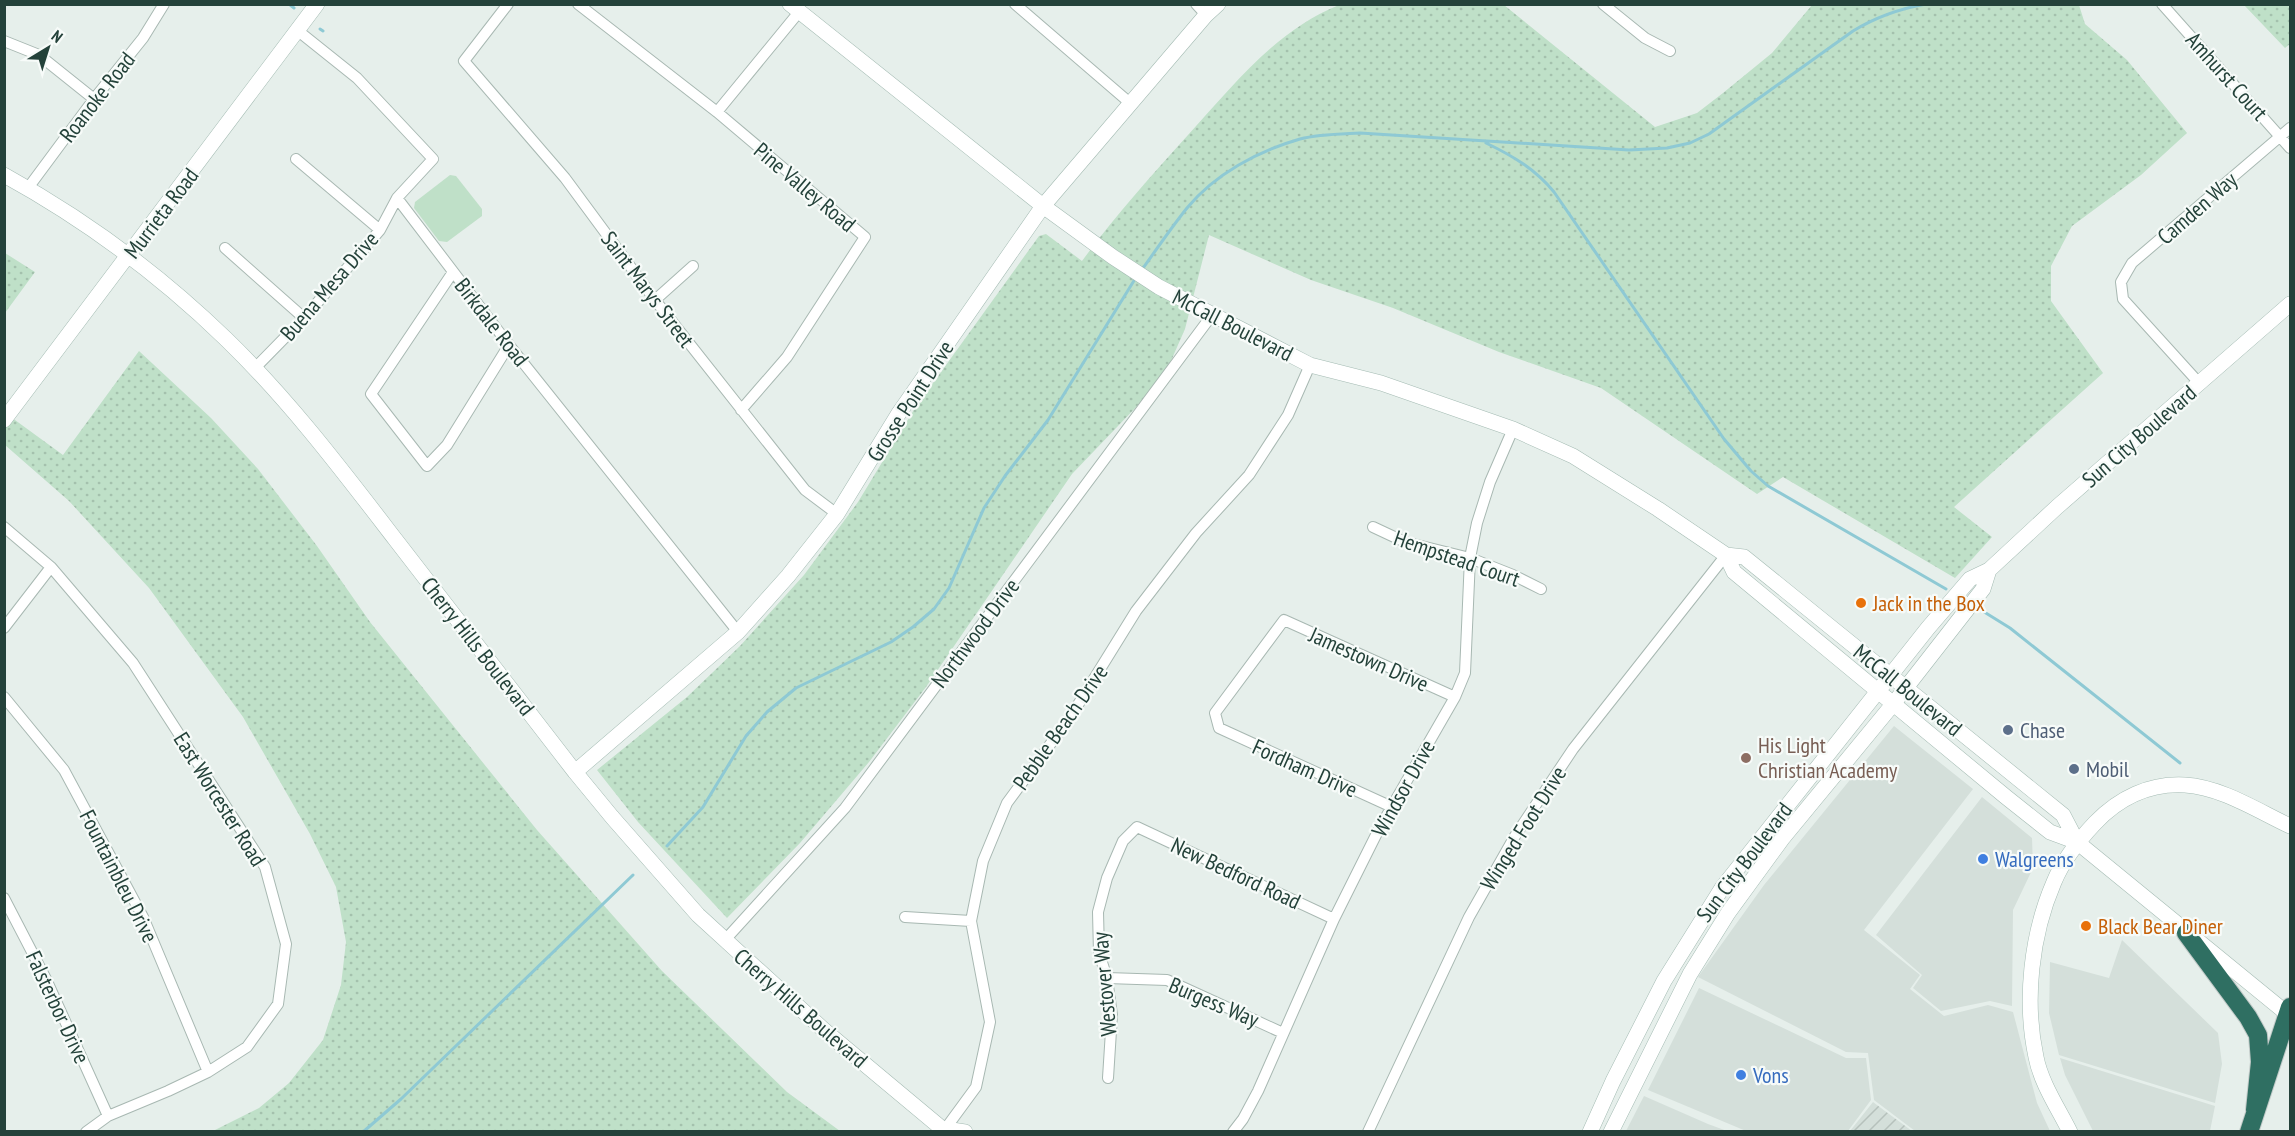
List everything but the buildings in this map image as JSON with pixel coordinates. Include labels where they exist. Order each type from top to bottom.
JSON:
[{"type":"highway","points":[[2186,933],[2248,1017],[2258,1035],[2260,1062],[2255,1110]]},
{"type":"highway","points":[[2249,1131],[2289,1012]]},
{"type":"street","name":"Roanoke Road","points":[[27,188],[143,38],[164,4]]},
{"type":"street","name":"Murrieta Road","points":[[4,420],[317,4]]},
{"type":"street","name":"Saint Marys Street","points":[[508,4],[464,61],[566,178],[655,300],[805,490],[837,514]]},
{"type":"street","name":"Pine Valley Road","points":[[578,4],[717,112],[865,237],[787,357],[741,410]]},
{"type":"street","points":[[1015,4],[1130,103]]},
{"type":"street","name":"Grosse Point Drive","points":[[575,772],[738,632],[778,589],[837,514],[899,413],[1043,206],[1130,103],[1201,10],[1218,4]]},
{"type":"street","points":[[1603,4],[1645,38],[1670,51]]},
{"type":"street","name":"Amhurst Court","points":[[2162,4],[2290,148]]},
{"type":"street","points":[[717,112],[795,8]]},
{"type":"street","name":"McCall Boulevard","points":[[795,8],[1043,206],[1159,287],[1310,365],[1381,383],[1513,429],[1573,456],[1726,555],[1744,557],[2062,815],[2077,842]]},
{"type":"street","points":[[297,30],[357,78],[433,159],[397,198]]},
{"type":"street","points":[[4,41],[39,55],[94,99]]},
{"type":"street","name":"Camden Way","points":[[2200,384],[2123,298],[2121,282],[2132,263],[2290,128]]},
{"type":"street","points":[[296,159],[380,230]]},
{"type":"street","name":"Cherry Hills Boulevard","points":[[4,175],[79,220],[128,257],[198,313],[254,369],[312,432],[575,772],[642,853],[698,915],[825,1031],[945,1131]]},
{"type":"street","name":"Buena Mesa Drive","points":[[254,369],[304,318],[380,230],[397,198]]},
{"type":"street","name":"Birkdale Road","points":[[397,198],[509,345],[738,632]]},
{"type":"street","points":[[225,248],[304,318]]},
{"type":"street","points":[[655,300],[693,266]]},
{"type":"street","points":[[453,272],[371,394],[427,466],[447,445],[509,345]]},
{"type":"street","name":"Sun City Boulevard","points":[[1590,1131],[1640,1026],[1698,925],[1748,853],[1970,579],[1989,570],[2057,507],[2290,304]]},
{"type":"street","name":"Northwood Drive","points":[[724,940],[845,808],[1212,315]]},
{"type":"street","name":"Pebble Beach Drive","points":[[945,1131],[976,1087],[990,1022],[971,921],[983,861],[1006,803],[1071,717],[1136,611],[1196,533],[1249,475],[1288,415],[1310,365]]},
{"type":"street","name":"Windsor Drive","points":[[1233,1131],[1243,1119],[1258,1091],[1335,919],[1392,807],[1455,697],[1465,673],[1470,558],[1477,523],[1490,482],[1513,429]]},
{"type":"street","name":"East Worcester Road","points":[[4,527],[51,567],[133,663],[265,867],[286,944],[278,1004],[247,1047],[208,1072],[108,1116],[86,1131]]},
{"type":"street","name":"Hempstead Court","points":[[1373,527],[1405,542],[1470,558],[1514,575],[1541,589]]},
{"type":"street","name":"McCall Boulevard","points":[[1726,555],[1734,572],[2050,832],[2077,842],[2186,933],[2289,1012]]},
{"type":"street","name":"Winged Foot Drive","points":[[1368,1131],[1469,917],[1515,836],[1579,741],[1726,555]]},
{"type":"street","points":[[4,628],[51,567]]},
{"type":"street","name":"Sun City Boulevard","points":[[1611,1131],[1690,974],[1728,913],[1782,839],[1894,703],[1983,589],[1989,570]]},
{"type":"street","name":"Jamestown Drive","points":[[1219,728],[1215,713],[1284,620],[1455,697]]},
{"type":"street","name":"Fountainbleu Drive","points":[[4,697],[64,770],[143,917],[208,1072]]},
{"type":"street","name":"Fordham Drive","points":[[1219,728],[1392,807]]},
{"type":"street","points":[[2070,1131],[2036,1059],[2030,1014],[2038,927],[2054,881],[2077,842],[2107,811],[2127,797],[2154,787],[2185,785],[2214,791],[2290,826]]},
{"type":"street","name":"New Bedford Road","points":[[1137,827],[1335,919]]},
{"type":"street","name":"Westover Way","points":[[1108,1078],[1112,1015],[1107,978],[1099,953],[1098,912],[1107,878],[1123,842],[1137,827]]},
{"type":"street","name":"Falsterbor Drive","points":[[4,898],[46,979],[108,1116]]},
{"type":"street","points":[[905,917],[971,921]]},
{"type":"street","name":"Burgess Way","points":[[1107,978],[1167,980],[1283,1033]]},
{"type":"street","points":[[945,1131],[965,1131]]},
{"type":"shaded area","points":[[1894,726],[1973,789],[1864,930],[1920,975],[1910,989],[1944,1016],[1988,1005],[2013,1012],[2037,1103],[2050,1131],[1915,1131],[1874,1100],[1868,1053],[1846,1052],[1698,977],[1764,885]]},
{"type":"shaded area","points":[[1982,797],[2032,838],[2033,868],[2013,910],[2012,1006],[1990,1001],[1941,1011],[1913,988],[1922,975],[1876,935]]},
{"type":"shaded area","points":[[2122,940],[2218,1033],[2222,1064],[2215,1103],[2059,1055],[2049,1013],[2050,962],[2109,978]]},
{"type":"shaded area","points":[[1699,988],[1846,1058],[1866,1058],[1871,1100],[1848,1131],[1746,1131],[1648,1090]]},
{"type":"shaded area","points":[[2060,1058],[2215,1106],[2210,1131],[2093,1131],[2065,1075]]},
{"type":"shaded area","points":[[1644,1096],[1708,1124],[1727,1131],[1626,1131]]},
{"type":"shaded area","points":[[1873,1102],[1885,1111],[1912,1131],[1850,1131]]},
{"type":"green space","points":[[1339,5],[1504,5],[1655,127],[1697,113],[1723,93],[1772,53],[1812,5],[2079,5],[2085,24],[2127,60],[2187,133],[2141,175],[2072,226],[2051,266],[2051,301],[2103,373],[1954,507],[1992,537],[1955,578],[1783,477],[1757,494],[1601,388],[1499,352],[1393,308],[1311,280],[1209,235],[1185,329],[1163,379],[1072,474],[926,687],[869,762],[800,843],[727,918],[638,822],[597,770],[687,697],[740,646],[804,575],[858,502],[915,408],[1039,236],[1046,234],[1082,261],[1147,181],[1257,61],[1295,29]]},
{"type":"green space","points":[[2244,5],[2290,5],[2290,44],[2285,48]]},
{"type":"green space","points":[[450,175],[456,176],[482,209],[482,216],[447,242],[439,241],[414,208],[415,202]]},
{"type":"green space","points":[[5,253],[35,272],[5,313]]},
{"type":"green space","points":[[139,351],[211,418],[258,469],[317,546],[370,622],[537,830],[662,971],[787,1092],[840,1131],[213,1131],[259,1108],[289,1083],[323,1040],[341,985],[346,942],[336,887],[310,834],[243,717],[149,588],[69,501],[5,445],[4,412],[63,455]]},
{"type":"waterway","points":[[289,4],[294,8]]},
{"type":"waterway","points":[[1141,271],[1169,231],[1198,196],[1238,165],[1284,144],[1315,136],[1360,133],[1629,150],[1667,148],[1690,143],[1709,134],[1853,31],[1888,14],[1926,4]]},
{"type":"waterway","points":[[1486,143],[1523,164],[1539,176],[1554,192],[1724,439],[1751,471],[1768,486],[1946,589]]},
{"type":"waterway","points":[[667,846],[703,807],[746,736],[767,712],[796,688],[891,642],[934,609],[949,588],[984,508],[1005,476],[1048,420],[1135,279]]},
{"type":"waterway","points":[[1981,610],[2010,628],[2180,763]]},
{"type":"waterway","points":[[363,1132],[401,1099],[633,875]]},
{"type":"place","name":"Jack in the Box","points":[[1861,603]]},
{"type":"place","name":"Chase","points":[[2008,730]]},
{"type":"place","name":"His Light Christian Academy","points":[[1746,758]]},
{"type":"place","name":"Mobil","points":[[2074,769]]},
{"type":"place","name":"Walgreens","points":[[1983,859]]},
{"type":"place","name":"Black Bear Diner","points":[[2086,926]]},
{"type":"place","name":"Vons","points":[[1741,1075]]}]
